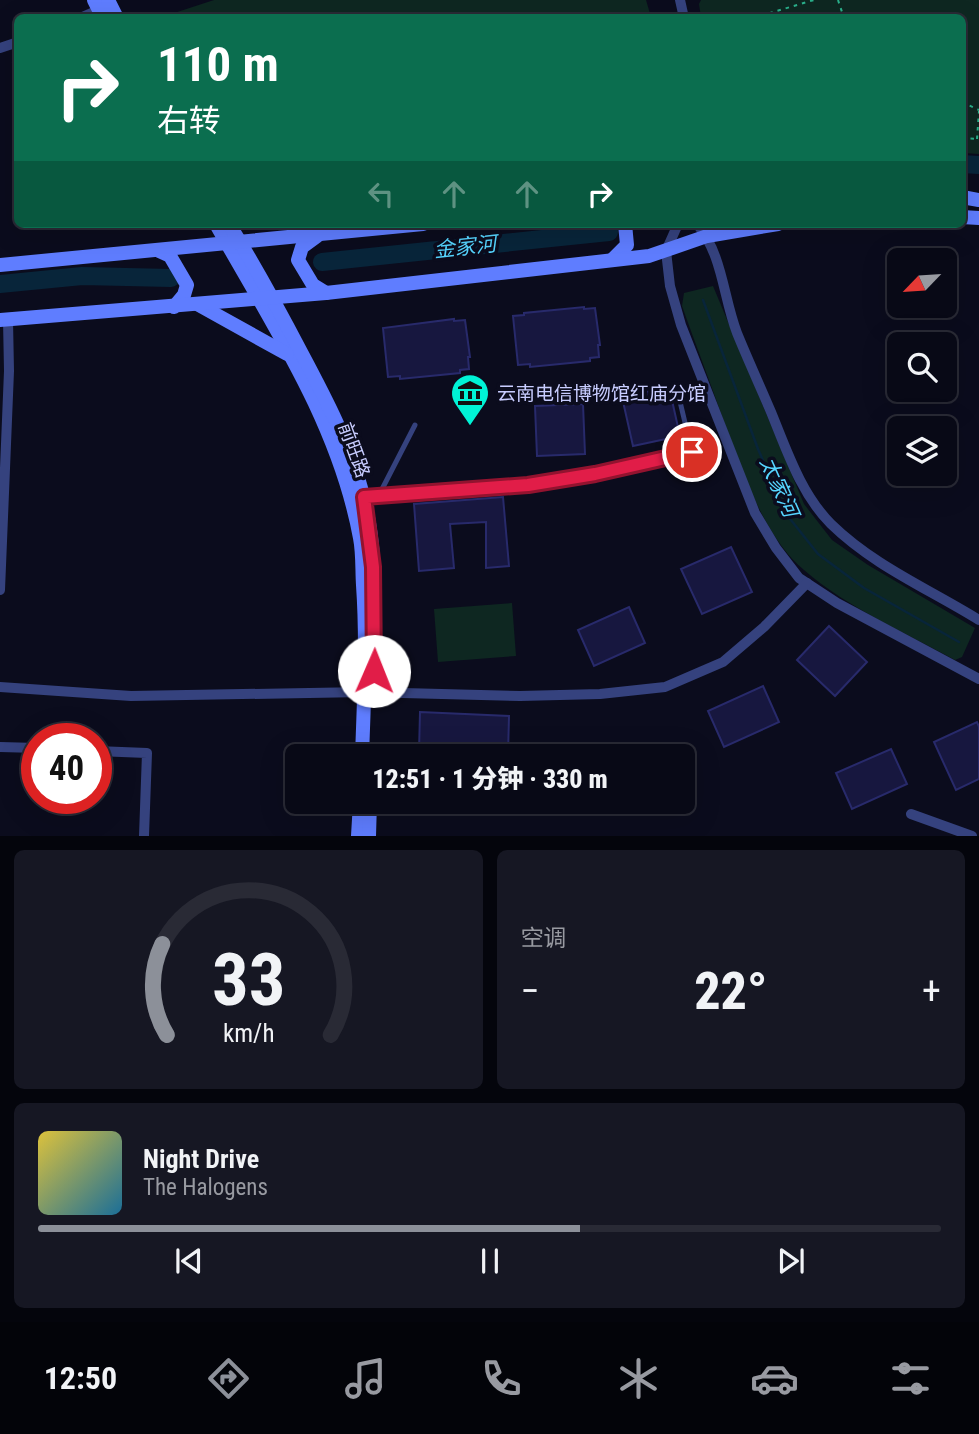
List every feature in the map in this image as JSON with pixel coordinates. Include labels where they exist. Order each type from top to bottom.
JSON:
[{"type":"street","name":"前旺路","points":[[220,228],[234,243],[328,402],[349,450],[364,497],[372,549],[375,605],[363,744]]},
{"type":"street","name":"前旺路","points":[[230,228],[234,243]]},
{"type":"street","points":[[0,265],[385,228]]},
{"type":"street","points":[[612,260],[627,245],[625,228]]},
{"type":"street","points":[[676,228],[666,250],[670,286],[681,326],[755,513],[776,548],[799,578],[837,603],[979,679]]},
{"type":"street","points":[[700,228],[707,236],[718,261],[737,333],[810,498],[830,523],[882,564],[979,620]]},
{"type":"street","points":[[0,590],[9,371],[4,320],[326,293],[649,256],[707,236],[754,228]]},
{"type":"street","points":[[318,235],[302,247],[298,260],[313,285],[326,293]]},
{"type":"street","points":[[159,251],[170,256],[187,285],[184,295],[174,307]]},
{"type":"street","name":"前旺路","points":[[265,298],[289,355],[331,438],[360,539],[371,744]]},
{"type":"street","points":[[197,304],[289,355]]},
{"type":"street","points":[[364,497],[528,485],[595,474],[692,452]]},
{"type":"street","points":[[0,687],[131,696],[369,692],[520,696],[600,694],[665,687],[723,662],[764,627],[807,583]]},
{"type":"street","points":[[0,747],[21,748]]},
{"type":"street","points":[[112,752],[147,753],[144,835]]},
{"type":"street","points":[[358,835],[359,814]]},
{"type":"street","points":[[369,835],[370,814]]},
{"type":"street","points":[[911,814],[972,835]]},
{"type":"lane","points":[[677,389],[692,452]]},
{"type":"lane","points":[[379,495],[415,425]]},
{"type":"path","points":[[767,14],[814,0]]},
{"type":"path","points":[[978,139],[979,110]]},
{"type":"green space","points":[[214,0],[646,0],[650,14],[171,14]]},
{"type":"green space","points":[[701,0],[979,0],[979,154],[966,153],[966,14],[701,14]]},
{"type":"green space","points":[[713,286],[804,504],[832,540],[868,565],[975,628],[962,657],[955,660],[839,596],[804,570],[776,538],[745,477],[682,306],[684,293]]},
{"type":"green space","points":[[512,603],[516,656],[438,662],[434,609]]},
{"type":"building","points":[[595,308],[599,357],[590,358],[590,361],[530,367],[530,364],[518,365],[513,316]]},
{"type":"building","points":[[465,320],[469,369],[460,370],[460,373],[400,379],[400,376],[388,377],[383,328]]},
{"type":"building","points":[[669,387],[680,436],[633,446],[622,397]]},
{"type":"building","points":[[583,404],[585,454],[537,456],[535,406]]},
{"type":"building","points":[[503,497],[509,566],[486,568],[486,522],[450,524],[454,568],[419,571],[414,504]]},
{"type":"building","points":[[731,547],[752,592],[702,614],[681,569]]},
{"type":"building","points":[[629,607],[645,643],[594,666],[578,630]]},
{"type":"building","points":[[829,626],[867,662],[835,696],[797,660]]},
{"type":"building","points":[[763,686],[779,722],[724,747],[708,711]]},
{"type":"building","points":[[420,712],[509,716],[508,744],[419,744]]},
{"type":"building","points":[[977,722],[979,779],[956,790],[934,742]]},
{"type":"building","points":[[891,749],[907,784],[852,809],[836,773]]},
{"type":"waterway","name":"金家河","points":[[966,164],[979,165]]},
{"type":"waterway","name":"金家河","points":[[322,262],[609,232]]},
{"type":"waterway","name":"金家河","points":[[0,284],[82,276],[171,278]]},
{"type":"waterway","name":"太家河","points":[[703,300],[758,449],[787,515],[818,554],[864,588],[959,642]]},
{"type":"place","name":"云南电信博物馆红庙分馆","points":[[470,427]]},
{"type":"route","points":[[374,671],[372,549],[364,497],[528,485],[595,474],[692,452]]}]
